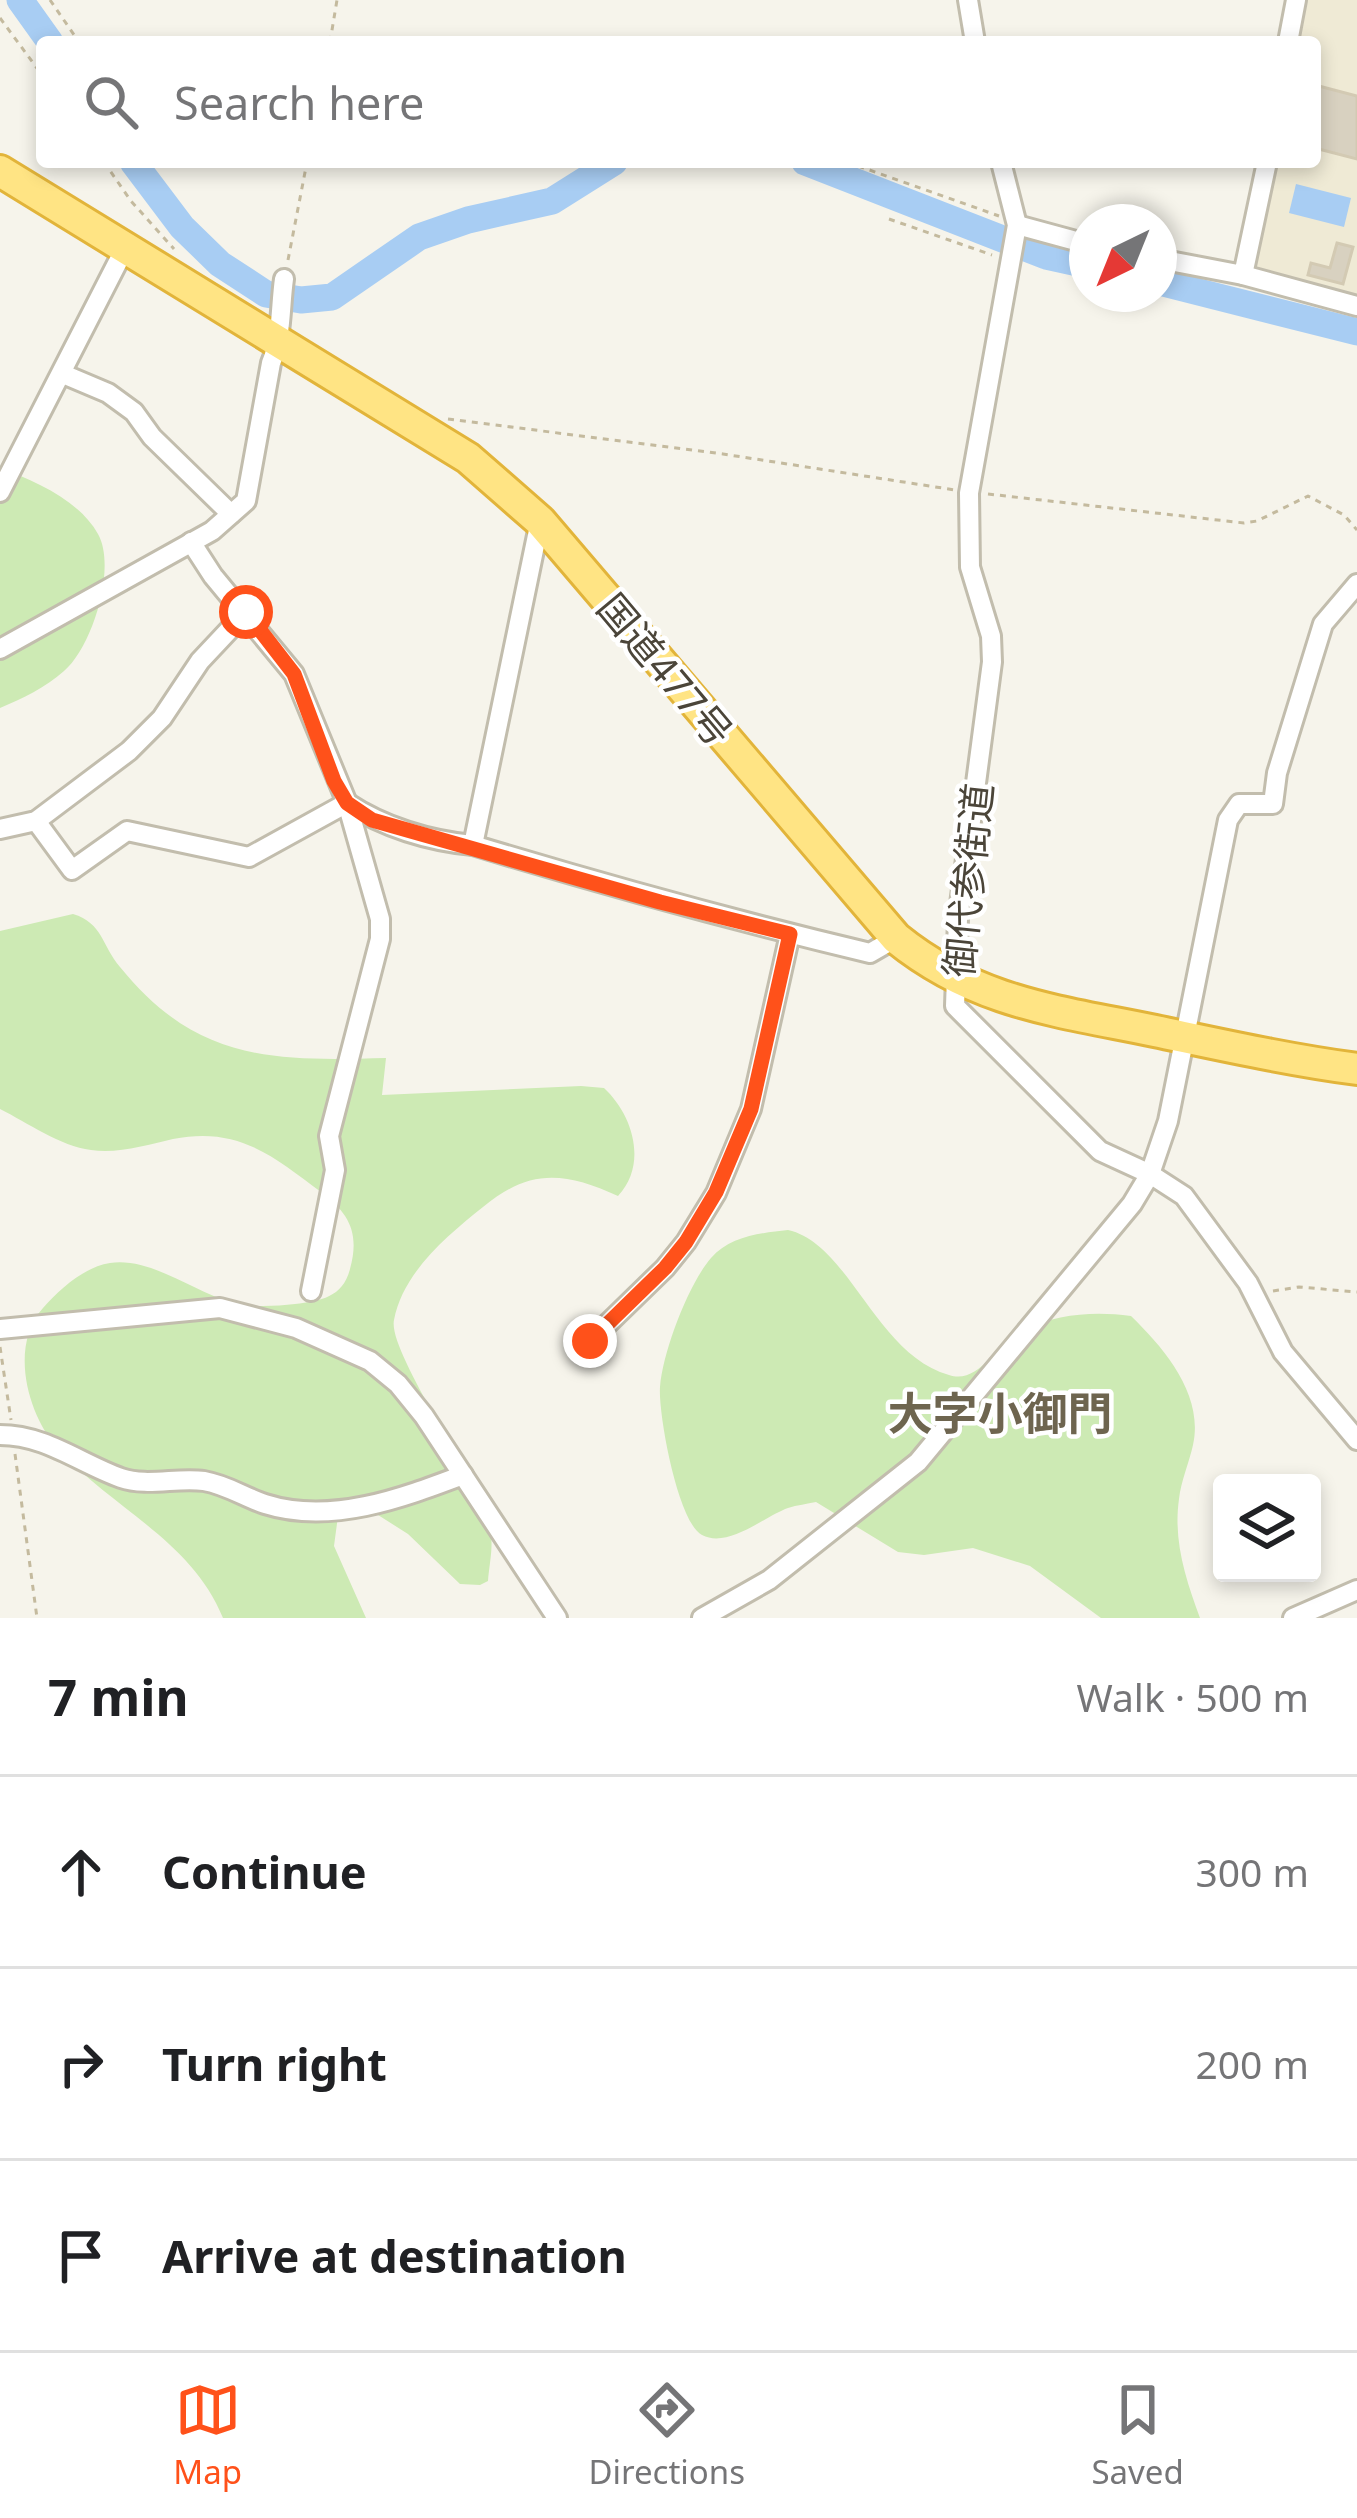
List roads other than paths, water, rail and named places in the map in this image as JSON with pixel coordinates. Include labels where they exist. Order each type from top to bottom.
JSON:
[{"type":"highway","name":"国道477号","points":[[0,171],[125,248],[279,330],[468,458],[540,521],[896,938],[954,979],[1024,1003],[1357,1069]]},
{"type":"street","points":[[968,0],[974,36]]},
{"type":"street","points":[[1289,36],[1296,0]]},
{"type":"street","name":"御代参街道","points":[[1002,168],[1016,230],[969,493],[970,567],[991,635],[992,662],[958,919],[955,1006],[1100,1151],[1184,1196],[1253,1294],[1283,1352],[1357,1440]]},
{"type":"street","points":[[1243,275],[1266,168]]},
{"type":"street","points":[[1016,230],[1069,240]]},
{"type":"street","points":[[0,492],[125,248]]},
{"type":"street","points":[[1177,262],[1357,306]]},
{"type":"street","points":[[0,649],[191,542],[246,501],[279,330],[284,279]]},
{"type":"street","points":[[63,374],[108,393],[134,412],[152,437],[231,514]]},
{"type":"street","points":[[472,845],[540,521]]},
{"type":"street","points":[[191,542],[294,674],[334,781],[347,803],[380,919],[380,939],[329,1136],[335,1170],[311,1291]]},
{"type":"street","points":[[702,1618],[769,1580],[918,1462],[1097,1249],[1150,1174],[1168,1121],[1228,820],[1239,804],[1274,804],[1277,773],[1323,624],[1357,584]]},
{"type":"street","points":[[0,829],[36,821],[129,752],[162,718],[200,661],[246,612]]},
{"type":"street","points":[[347,803],[372,820],[790,934],[870,952],[896,938]]},
{"type":"street","points":[[36,821],[72,870],[128,831],[249,857],[347,803]]},
{"type":"street","points":[[590,1341],[665,1268],[716,1192],[751,1109],[790,934]]},
{"type":"street","points":[[0,1329],[220,1308],[296,1328],[370,1361],[398,1384],[557,1618]]},
{"type":"street","points":[[6,1435],[48,1443],[128,1480],[202,1481],[297,1511],[338,1510],[404,1497],[463,1474]]},
{"type":"street","points":[[1292,1618],[1357,1590]]},
{"type":"water","points":[[1296,184],[1351,198],[1344,227],[1289,213]]},
{"type":"waterway","points":[[20,0],[46,36]]},
{"type":"waterway","points":[[138,168],[182,227],[220,264],[266,294],[301,300],[332,297],[419,237],[468,220],[552,201],[604,168]]},
{"type":"waterway","points":[[820,168],[1069,261]]},
{"type":"waterway","points":[[1177,287],[1357,332]]},
{"type":"district","name":"大字小御門","points":[[1000,1412]]}]
